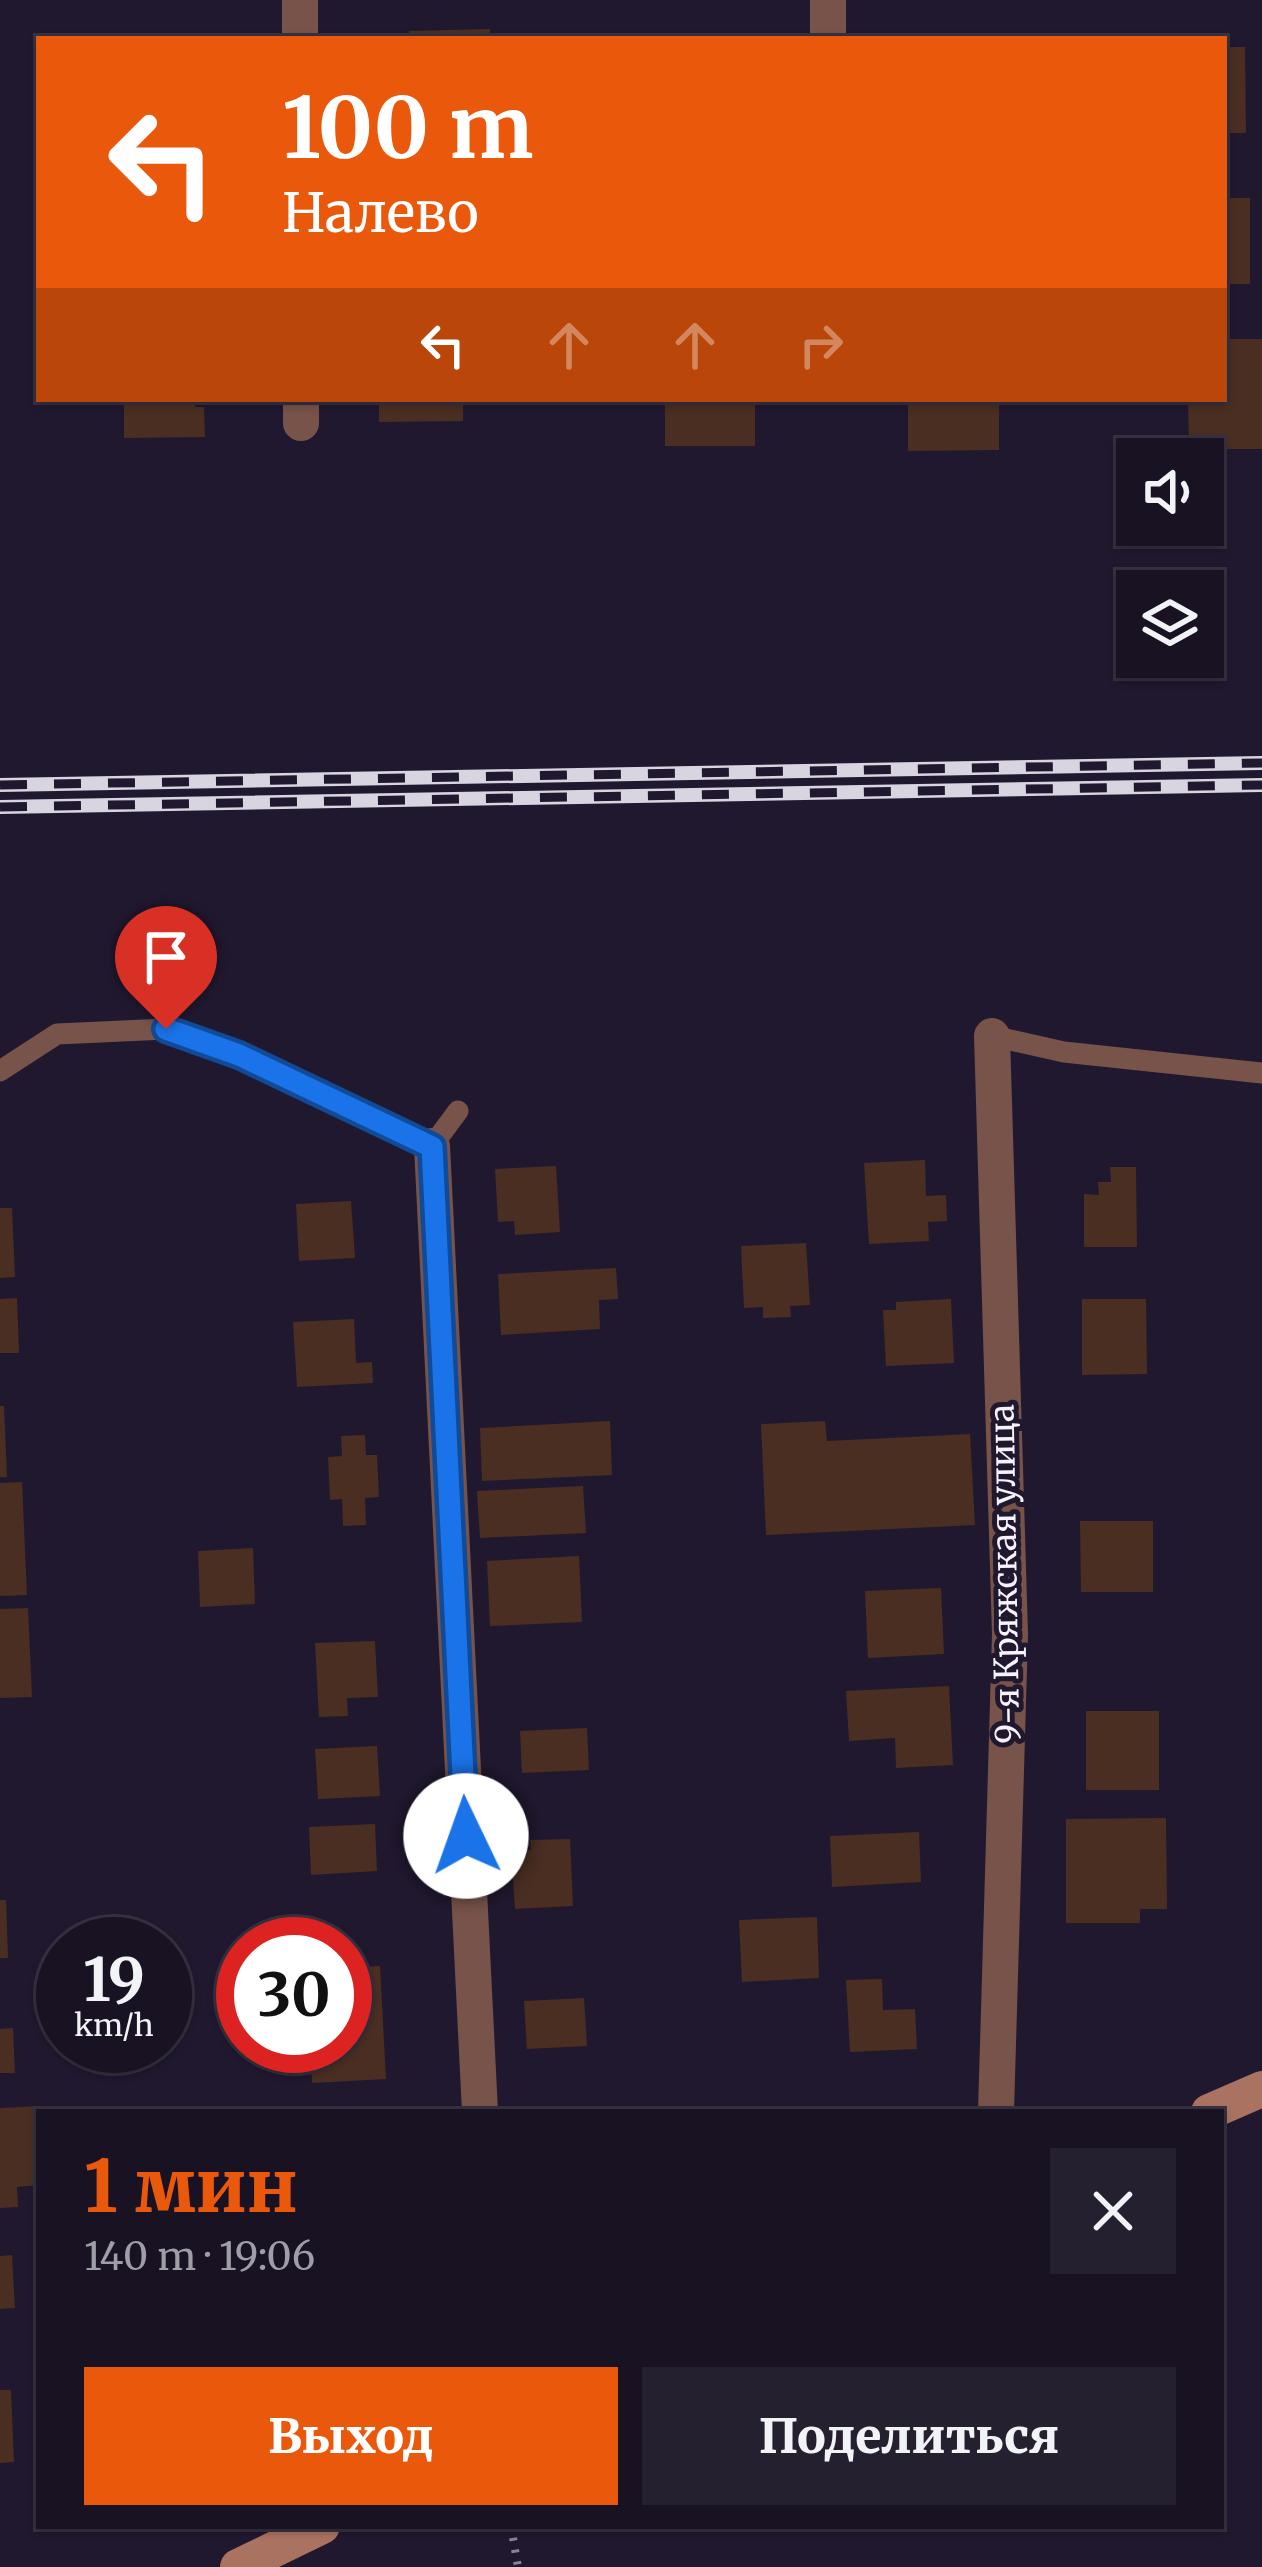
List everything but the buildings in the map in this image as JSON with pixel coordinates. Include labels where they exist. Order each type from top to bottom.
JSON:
[{"type":"main road","points":[[1216,2109],[1262,2089]]},
{"type":"main road","points":[[238,2567],[316,2529]]},
{"type":"street","points":[[300,0],[300,36]]},
{"type":"street","points":[[828,0],[828,36]]},
{"type":"street","name":"9-я Кряжская улица","points":[[992,1036],[1010,1634],[996,2109]]},
{"type":"street","points":[[432,1147],[480,2109]]},
{"type":"lane","points":[[0,1071],[58,1034],[166,1029],[239,1055],[432,1147],[458,1111]]},
{"type":"lane","points":[[992,1036],[1064,1052],[1262,1073]]},
{"type":"path","points":[[512,2529],[518,2567]]},
{"type":"railway","points":[[0,785],[1262,763]]},
{"type":"railway","points":[[0,807],[1262,785]]},
{"type":"route","points":[[166,1029],[239,1055],[432,1147],[466,1836]]}]
